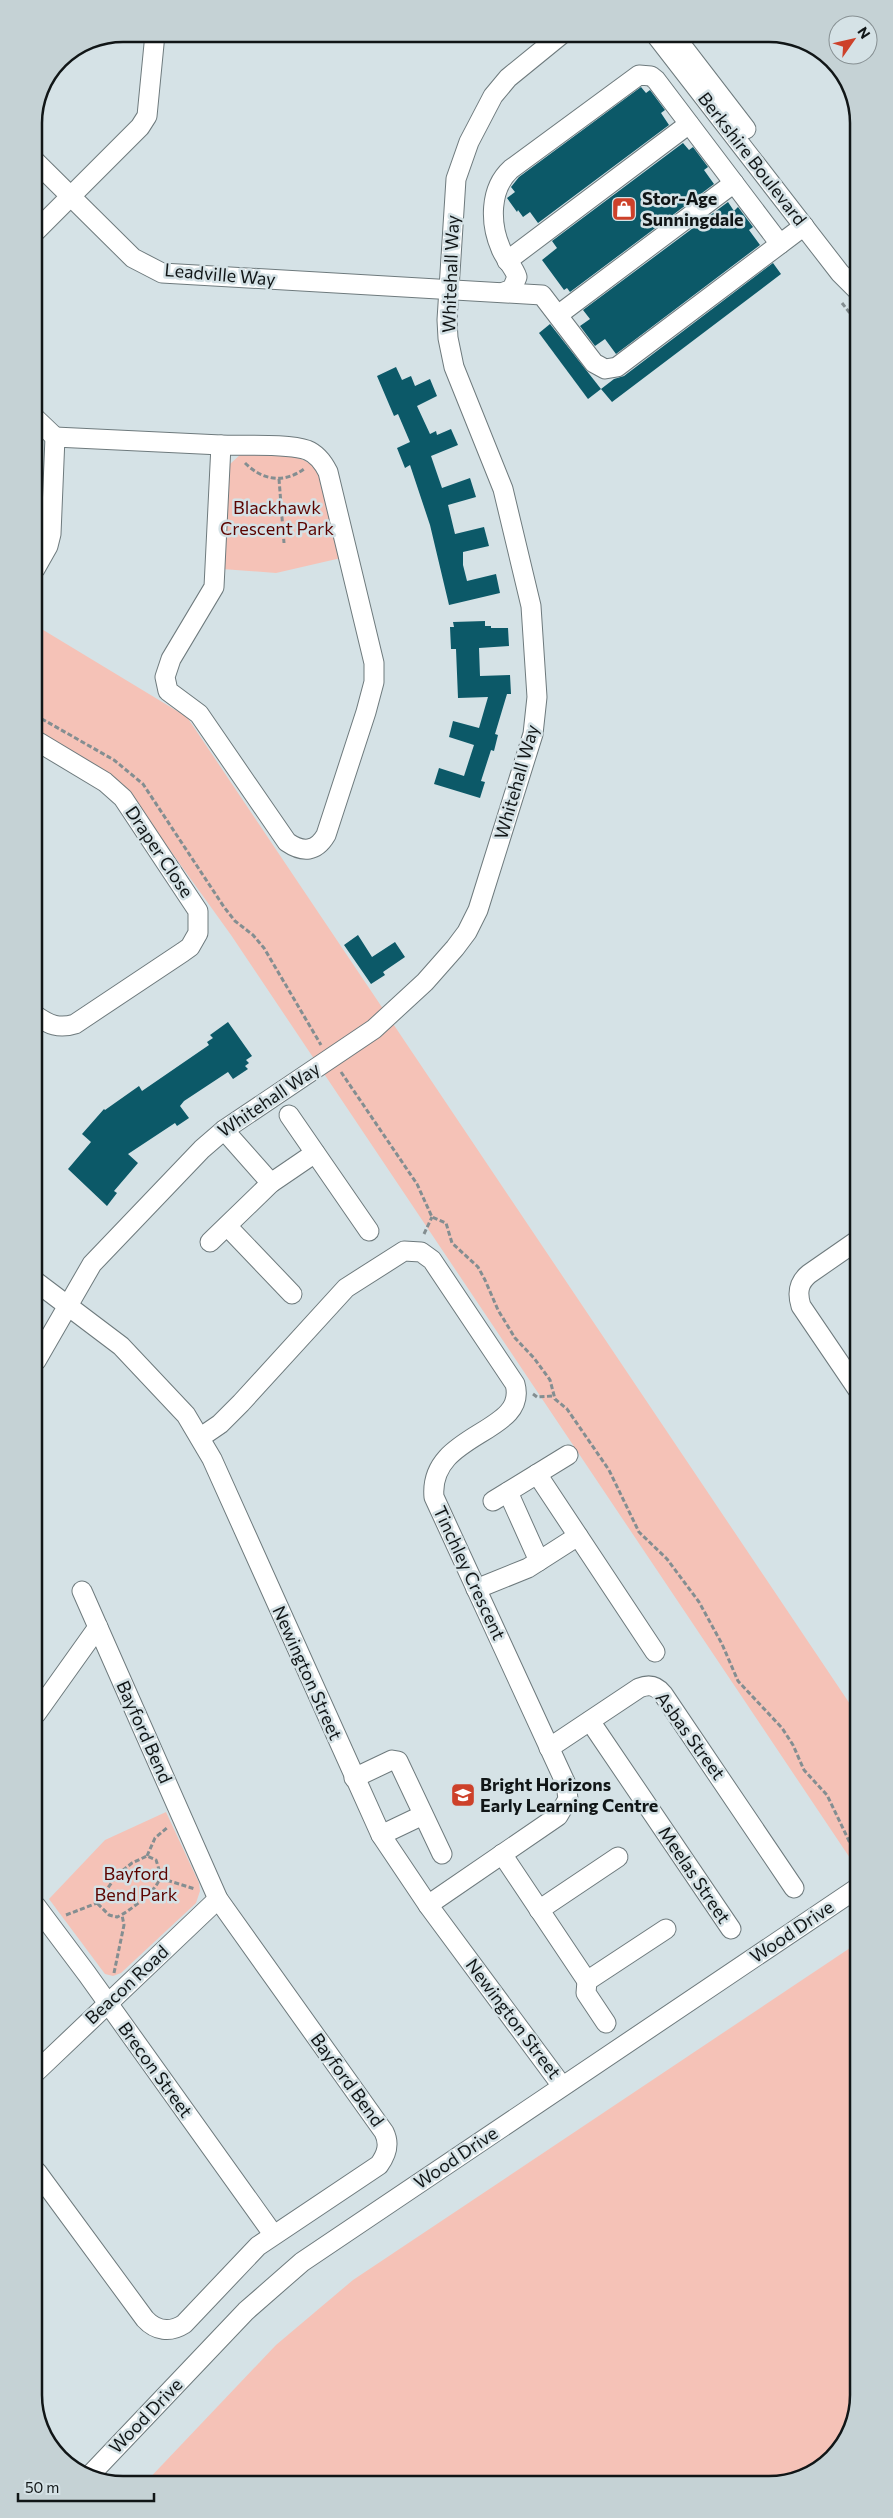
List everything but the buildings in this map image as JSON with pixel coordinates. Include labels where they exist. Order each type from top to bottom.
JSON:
[{"type":"street","points":[[43,224],[140,127],[147,116],[154,42]]},
{"type":"street","name":"Whitehall Way","points":[[42,1350],[92,1264],[202,1149],[224,1130],[390,1016],[425,982],[467,932],[482,897],[533,734],[536,713],[535,641],[531,606],[503,490],[450,353],[447,320],[456,179],[469,142],[489,102],[508,78],[551,43]]},
{"type":"street","name":"Berkshire Boulevard","points":[[662,43],[840,273],[850,283]]},
{"type":"street","name":"Berkshire Boulevard","points":[[680,43],[842,260],[850,276]]},
{"type":"street","points":[[504,292],[512,289],[517,281],[516,272],[507,261],[497,238],[494,224],[495,200],[500,182],[511,169],[610,94],[639,75],[651,76],[780,244]]},
{"type":"street","points":[[507,261],[689,124]]},
{"type":"street","name":"Leadville Way","points":[[43,169],[133,258],[162,273],[542,294],[558,315]]},
{"type":"street","points":[[734,183],[558,315],[599,367],[611,369],[804,226]]},
{"type":"street","points":[[43,425],[55,437],[82,440],[221,445],[298,448],[314,454],[323,462],[328,472],[376,672],[366,712],[326,835],[317,846],[310,850],[303,850],[287,842],[200,714],[172,696],[165,684],[166,669],[171,659],[214,587],[221,445]]},
{"type":"street","points":[[43,555],[48,546],[51,534],[55,437]]},
{"type":"street","name":"Draper Close","points":[[43,745],[118,792],[193,901],[199,922],[194,940],[183,952],[75,1024],[55,1026],[43,1019]]},
{"type":"street","points":[[289,1115],[368,1231]]},
{"type":"street","points":[[224,1130],[270,1183]]},
{"type":"street","points":[[210,1242],[270,1183],[315,1153]]},
{"type":"street","points":[[227,1226],[292,1294]]},
{"type":"street","points":[[850,1245],[808,1274],[798,1290],[801,1306],[850,1378]]},
{"type":"street","name":"Tinchley Crescent","points":[[200,1437],[220,1424],[346,1288],[404,1251],[421,1252],[432,1260],[511,1378],[517,1391],[512,1411],[451,1453],[439,1466],[435,1474],[434,1497],[566,1784],[566,1804],[558,1816],[428,1905]]},
{"type":"street","name":"Newington Street","points":[[42,1287],[121,1346],[186,1415],[200,1437],[381,1835],[428,1905],[562,2086]]},
{"type":"street","points":[[539,1561],[501,1497],[568,1455]]},
{"type":"street","points":[[537,1474],[655,1652]]},
{"type":"street","points":[[476,1589],[539,1561],[578,1536]]},
{"type":"street","name":"Bayford Bend","points":[[42,2179],[145,2319],[151,2325],[163,2330],[179,2327],[184,2324],[249,2254],[273,2234],[379,2165],[385,2158],[388,2143],[384,2132],[216,1896],[82,1591]]},
{"type":"street","points":[[42,1705],[98,1627]]},
{"type":"street","name":"Asbas Street","points":[[549,1748],[639,1688],[651,1686],[660,1690],[794,1888]]},
{"type":"street","name":"Meelas Street","points":[[590,1720],[731,1929]]},
{"type":"street","points":[[354,1778],[392,1760],[398,1761],[442,1854]]},
{"type":"street","points":[[381,1835],[423,1815]]},
{"type":"street","points":[[502,1854],[587,1982],[586,1993],[606,2023]]},
{"type":"street","points":[[539,1910],[618,1857]]},
{"type":"street","name":"Wood Drive","points":[[94,2470],[246,2312],[282,2278],[323,2247],[850,1892]]},
{"type":"street","name":"Beacon Road","points":[[42,2066],[216,1896]]},
{"type":"street","name":"Brecon Street","points":[[42,1913],[110,2001],[273,2234]]},
{"type":"street","points":[[587,1982],[666,1928]]},
{"type":"path","points":[[240,446],[240,454],[252,470],[269,478],[279,479],[297,474],[304,469],[314,454]]},
{"type":"path","points":[[279,479],[284,543]]},
{"type":"path","points":[[43,719],[114,760],[143,784],[224,907],[235,921],[254,934],[273,961],[299,1010],[412,1176],[432,1217],[446,1223],[456,1250],[478,1267],[486,1280],[498,1310],[515,1338],[534,1358],[550,1380],[555,1399],[567,1409],[609,1470],[639,1532],[667,1559],[698,1602],[722,1644],[738,1680],[782,1728],[793,1745],[804,1770],[827,1795],[850,1841]]},
{"type":"path","points":[[51,1924],[71,1912],[97,1903],[110,1883],[125,1868],[147,1856],[156,1838],[182,1818]]},
{"type":"path","points":[[97,1903],[109,1915],[116,1917],[122,1915],[156,1886],[160,1878],[156,1860],[147,1856]]},
{"type":"path","points":[[160,1878],[216,1896]]},
{"type":"path","points":[[110,2001],[115,1962],[124,1925],[122,1915]]},
{"type":"green space","name":"Blackhawk Crescent Park","points":[[242,453],[286,455],[296,457],[314,467],[321,476],[341,558],[276,573],[222,569],[229,465]]},
{"type":"green space","points":[[43,630],[187,717],[850,1704],[850,1858],[231,935],[131,796],[107,775],[43,735]]},
{"type":"green space","name":"Bayford Bend Park","points":[[166,1812],[199,1883],[200,1891],[196,1903],[121,1973],[113,1976],[105,1974],[49,1899],[105,1840]]},
{"type":"green space","points":[[850,1948],[850,2405],[846,2421],[834,2444],[815,2462],[791,2473],[770,2476],[152,2475],[276,2345],[353,2280]]},
{"type":"place","name":"Stor-Age Sunningdale","points":[[624,209]]},
{"type":"place","name":"Bright Horizons Early Learning Centre","points":[[463,1795]]}]
